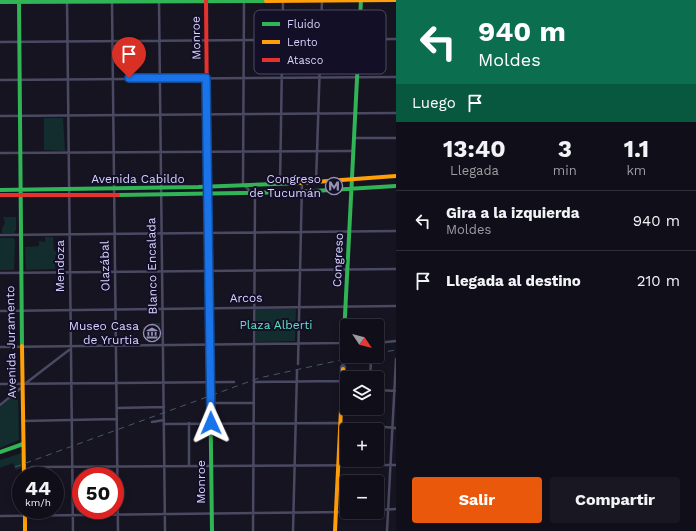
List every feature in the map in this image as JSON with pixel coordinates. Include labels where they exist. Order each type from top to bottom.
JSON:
[{"type":"main road","name":"Congreso","points":[[360,10],[361,0]]},
{"type":"main road","points":[[0,2],[396,0]]},
{"type":"main road","name":"Avenida Juramento","points":[[19,1],[21,152],[20,273],[24,467]]},
{"type":"main road","name":"Monroe","points":[[206,1],[212,531]]},
{"type":"main road","name":"Congreso","points":[[346,319],[351,188],[358,74]]},
{"type":"main road","name":"Avenida Cabildo","points":[[0,195],[68,189],[246,188],[280,184],[316,183],[396,176]]},
{"type":"main road","name":"Avenida Cabildo","points":[[0,190],[68,196],[161,196],[396,186]]},
{"type":"main road","points":[[335,531],[340,424]]},
{"type":"main road","points":[[0,452],[23,444]]},
{"type":"main road","points":[[25,519],[25,531]]},
{"type":"street","name":"Blanco Encalada","points":[[159,0],[165,531]]},
{"type":"street","name":"Mendoza","points":[[67,1],[69,310],[72,467]]},
{"type":"street","name":"Olazábal","points":[[112,1],[118,466]]},
{"type":"street","points":[[244,1],[243,77],[246,188],[255,196],[253,531]]},
{"type":"street","points":[[386,39],[396,39]]},
{"type":"street","points":[[0,42],[254,41]]},
{"type":"street","points":[[280,184],[279,151],[281,74]]},
{"type":"street","points":[[316,183],[319,74]]},
{"type":"street","points":[[0,80],[396,77]]},
{"type":"street","points":[[0,116],[396,113]]},
{"type":"street","points":[[355,138],[396,138]]},
{"type":"street","points":[[0,153],[354,151]]},
{"type":"street","points":[[298,364],[302,183]]},
{"type":"street","points":[[0,235],[396,231]]},
{"type":"street","points":[[0,273],[396,269]]},
{"type":"street","name":"Arcos","points":[[0,311],[299,306],[396,306]]},
{"type":"street","points":[[384,342],[396,341]]},
{"type":"street","name":"Congreso","points":[[298,344],[340,343]]},
{"type":"street","points":[[0,347],[70,348],[163,345],[298,344]]},
{"type":"street","points":[[0,405],[70,348]]},
{"type":"street","points":[[387,531],[396,360]]},
{"type":"street","points":[[341,371],[343,365],[345,367],[345,371]]},
{"type":"street","points":[[293,531],[297,371]]},
{"type":"street","points":[[254,382],[340,381]]},
{"type":"street","points":[[0,384],[234,382]]},
{"type":"street","points":[[384,390],[395,391]]},
{"type":"street","points":[[210,403],[254,403]]},
{"type":"street","points":[[117,408],[164,407]]},
{"type":"street","points":[[22,421],[117,419]]},
{"type":"street","points":[[152,422],[189,424],[340,424]]},
{"type":"street","points":[[189,424],[189,466]]},
{"type":"street","points":[[384,427],[396,428]]},
{"type":"street","points":[[64,467],[396,465]]},
{"type":"street","points":[[384,510],[396,509]]},
{"type":"street","points":[[124,514],[340,512]]},
{"type":"street","points":[[0,516],[12,516]]},
{"type":"street","name":"Mendoza","points":[[73,519],[73,531]]},
{"type":"street","name":"Olazábal","points":[[118,519],[118,531]]},
{"type":"green space","points":[[44,118],[63,118],[65,151],[44,150]]},
{"type":"green space","points":[[3,217],[16,217],[16,230],[14,233],[2,233],[2,228],[5,223]]},
{"type":"green space","points":[[45,237],[53,237],[54,251],[60,251],[60,255],[55,255],[55,269],[26,270],[25,247],[39,246],[39,241],[45,242]]},
{"type":"green space","points":[[0,238],[13,238],[15,240],[14,270],[0,270]]},
{"type":"green space","name":"Plaza Alberti","points":[[256,309],[296,309],[295,341],[256,342]]},
{"type":"green space","points":[[152,323],[160,323],[160,335],[158,335],[158,338],[155,338],[154,335],[149,337],[149,332],[143,332],[143,327],[152,327]]},
{"type":"green space","points":[[16,394],[18,395],[19,440],[0,448],[0,407]]},
{"type":"green space","points":[[22,453],[23,467],[15,467],[13,463],[0,468],[0,460]]},
{"type":"tunnel","points":[[343,363],[343,368]]},
{"type":"railway","points":[[384,352],[396,350]]},
{"type":"railway","points":[[15,467],[259,378],[340,360]]},
{"type":"traffic: fast","points":[[360,10],[361,0]]},
{"type":"traffic: fast","points":[[0,2],[266,1]]},
{"type":"traffic: fast","points":[[19,2],[22,346]]},
{"type":"traffic: fast","points":[[345,319],[357,74]]},
{"type":"traffic: fast","points":[[0,190],[198,187],[301,183]]},
{"type":"traffic: fast","points":[[118,195],[297,192],[396,186]]},
{"type":"traffic: fast","points":[[209,289],[212,531]]},
{"type":"traffic: fast","points":[[0,452],[23,444]]},
{"type":"traffic: slow","points":[[266,1],[396,0]]},
{"type":"traffic: slow","points":[[207,113],[209,289]]},
{"type":"traffic: slow","points":[[301,183],[396,176]]},
{"type":"traffic: slow","points":[[22,346],[24,467]]},
{"type":"traffic: slow","points":[[335,531],[343,369]]},
{"type":"traffic: slow","points":[[25,519],[25,531]]},
{"type":"traffic: jam","points":[[206,0],[207,113]]},
{"type":"traffic: jam","points":[[0,195],[118,195]]},
{"type":"place","name":"Congreso de Tucumán","points":[[334,186]]},
{"type":"place","name":"Museo Casa de Yrurtia","points":[[152,333]]},
{"type":"route","points":[[129,78],[206,78],[211,423]]}]
